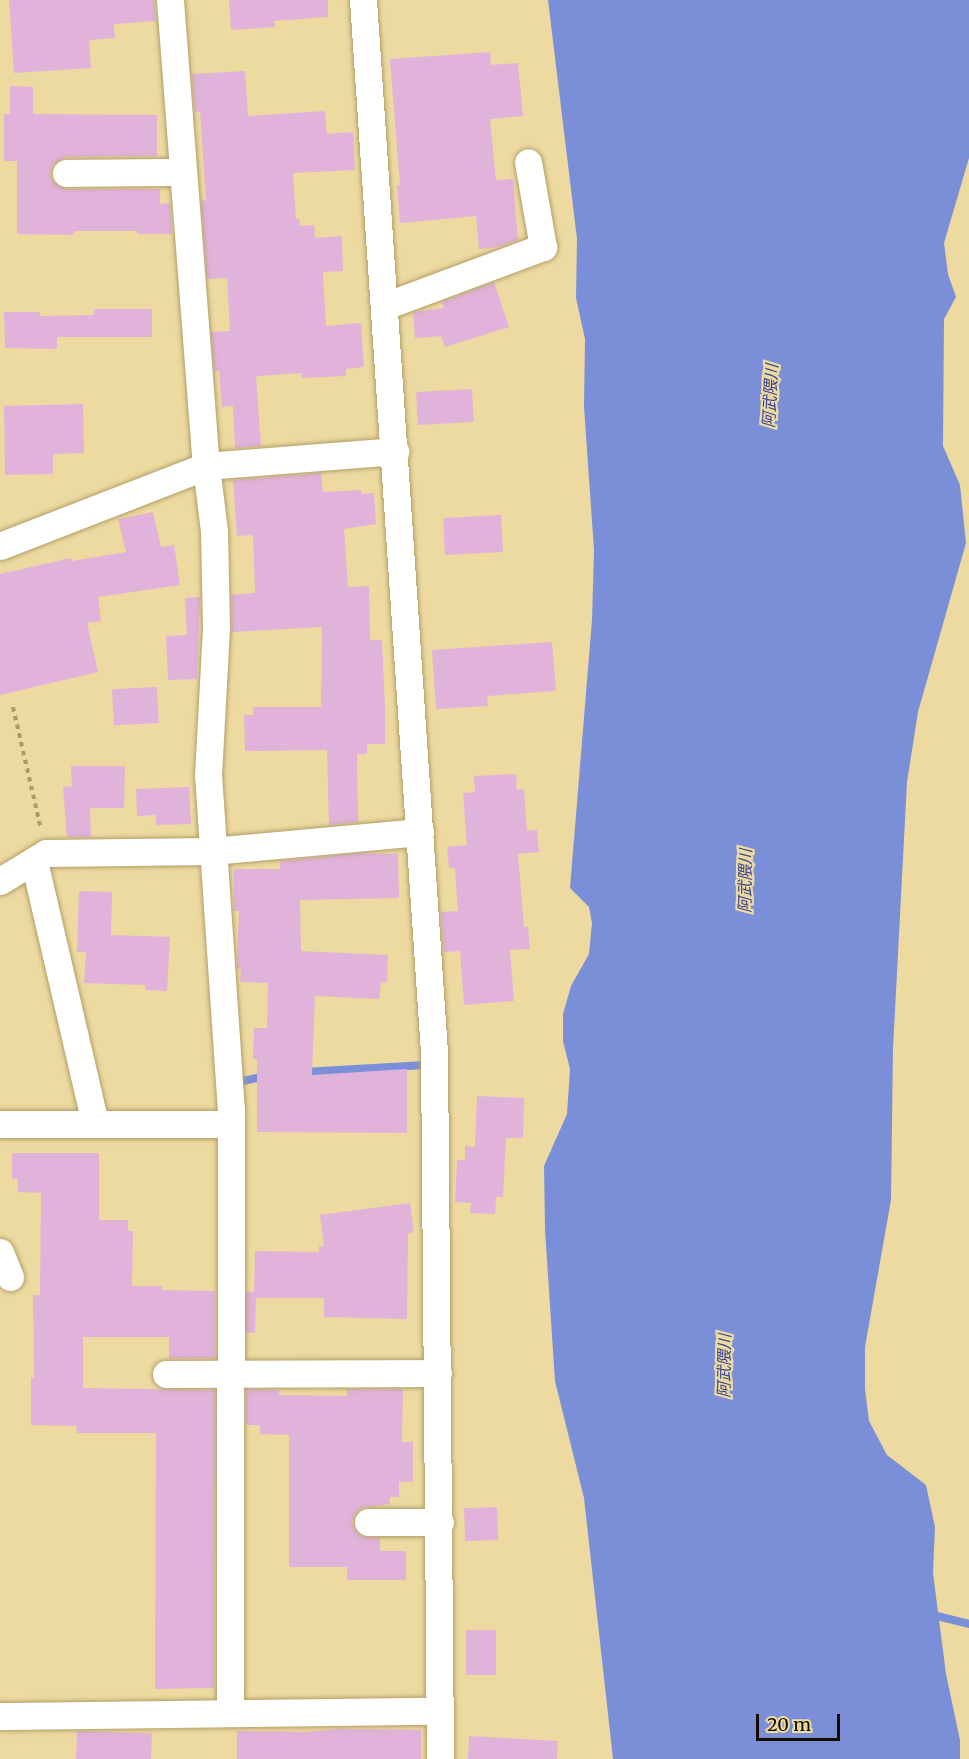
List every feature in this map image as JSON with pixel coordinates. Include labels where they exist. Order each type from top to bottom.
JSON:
[{"type":"street","points":[[170,0],[206,466],[214,531],[216,628],[208,774],[231,1124],[230,1712]]},
{"type":"street","points":[[363,0],[434,1052],[440,1522],[440,1759]]},
{"type":"street","points":[[385,306],[543,247],[528,162]]},
{"type":"street","points":[[66,172],[183,172]]},
{"type":"street","points":[[0,546],[206,466],[395,451]]},
{"type":"street","points":[[0,881],[40,857],[212,850],[420,832]]},
{"type":"street","points":[[40,857],[95,1124]]},
{"type":"street","points":[[0,1124],[231,1124]]},
{"type":"street","points":[[166,1374],[438,1373]]},
{"type":"street","points":[[368,1522],[440,1522]]},
{"type":"street","points":[[0,1716],[439,1711]]},
{"type":"path","points":[[13,707],[40,857]]},
{"type":"water","name":"阿武隈川","points":[[548,0],[969,0],[969,158],[944,243],[948,274],[956,297],[944,319],[943,446],[960,485],[966,543],[918,712],[907,782],[893,1049],[891,1200],[865,1347],[865,1389],[869,1421],[887,1455],[926,1485],[935,1527],[933,1573],[946,1674],[960,1740],[960,1759],[613,1759],[584,1498],[555,1381],[545,1230],[544,1166],[567,1114],[570,1069],[563,1041],[563,1014],[571,986],[589,954],[592,923],[589,907],[570,888],[592,620],[594,550],[584,407],[585,339],[576,298],[577,239]]},
{"type":"building","points":[[9,0],[154,0],[156,21],[114,24],[115,38],[89,40],[91,68],[14,73]]},
{"type":"building","points":[[229,0],[328,0],[328,17],[274,21],[275,27],[231,30]]},
{"type":"building","points":[[490,52],[491,65],[518,63],[523,116],[490,119],[496,180],[513,179],[518,240],[497,247],[479,249],[476,216],[400,223],[397,185],[400,185],[390,59]]},
{"type":"building","points":[[245,71],[248,116],[325,111],[327,134],[353,132],[355,170],[293,173],[296,219],[299,219],[300,226],[314,225],[315,238],[342,236],[343,271],[323,272],[326,326],[361,323],[364,367],[346,369],[346,376],[302,378],[302,373],[256,376],[261,446],[235,448],[233,406],[222,407],[219,371],[214,371],[211,332],[230,331],[227,278],[207,279],[201,201],[206,200],[200,112],[195,112],[192,74]]},
{"type":"building","points":[[10,86],[33,87],[33,114],[157,115],[157,156],[65,157],[53,165],[50,174],[53,181],[66,189],[160,189],[160,204],[170,203],[172,234],[137,234],[137,231],[74,231],[74,235],[17,234],[17,161],[4,161],[4,114],[10,114]]},
{"type":"building","points":[[494,282],[509,327],[445,347],[441,336],[415,338],[413,312],[444,308],[442,302]]},
{"type":"building","points":[[94,309],[152,309],[152,337],[57,337],[57,349],[5,348],[4,312],[40,312],[40,316],[94,315]]},
{"type":"building","points":[[472,389],[474,422],[418,425],[416,392]]},
{"type":"building","points":[[83,404],[84,453],[53,454],[53,474],[5,475],[4,406]]},
{"type":"building","points":[[321,473],[323,492],[361,490],[361,494],[374,493],[376,524],[344,529],[348,587],[369,586],[370,640],[382,640],[385,707],[385,744],[367,744],[367,754],[357,754],[358,822],[329,825],[327,750],[245,751],[244,715],[253,715],[253,707],[321,707],[322,627],[232,632],[231,595],[255,593],[253,535],[237,536],[233,480]]},
{"type":"building","points":[[153,512],[161,547],[174,545],[180,585],[98,597],[101,621],[87,623],[98,672],[0,695],[0,574],[71,558],[72,561],[126,552],[118,519]]},
{"type":"building","points":[[501,515],[503,552],[445,555],[443,518]]},
{"type":"building","points":[[200,597],[197,679],[168,680],[166,636],[187,635],[185,598]]},
{"type":"building","points":[[552,642],[556,691],[487,696],[488,706],[436,709],[432,650]]},
{"type":"building","points":[[157,687],[159,723],[114,725],[112,689]]},
{"type":"building","points":[[71,766],[125,766],[124,808],[90,808],[91,837],[67,837],[63,787],[72,786]]},
{"type":"building","points":[[516,774],[517,790],[524,789],[527,831],[537,830],[539,852],[518,854],[524,927],[528,927],[530,949],[510,950],[514,1001],[464,1005],[460,951],[444,952],[441,912],[458,911],[455,868],[449,868],[447,847],[467,845],[463,793],[475,792],[474,776]]},
{"type":"building","points":[[189,787],[191,824],[156,825],[156,815],[137,816],[136,789]]},
{"type":"building","points":[[358,853],[398,854],[399,898],[300,900],[301,951],[388,955],[387,982],[381,982],[379,999],[315,996],[312,1075],[407,1069],[407,1133],[257,1132],[257,1059],[253,1059],[254,1028],[267,1028],[268,983],[240,982],[241,969],[237,968],[239,911],[234,911],[234,869],[280,869],[280,861]]},
{"type":"building","points":[[79,891],[112,892],[111,935],[170,937],[167,991],[145,990],[145,985],[84,983],[86,952],[77,952]]},
{"type":"building","points":[[477,1096],[524,1098],[523,1138],[506,1138],[503,1197],[496,1197],[495,1214],[470,1213],[471,1203],[455,1202],[457,1160],[465,1160],[465,1146],[475,1147]]},
{"type":"building","points":[[12,1153],[99,1153],[99,1220],[128,1220],[128,1231],[133,1231],[132,1286],[162,1286],[162,1290],[215,1291],[215,1358],[169,1358],[169,1337],[83,1337],[83,1388],[215,1390],[214,1688],[155,1689],[156,1433],[77,1433],[76,1426],[31,1425],[31,1378],[34,1378],[33,1295],[40,1295],[41,1193],[18,1192],[18,1179],[12,1179]]},
{"type":"building","points":[[410,1203],[414,1232],[408,1233],[407,1319],[324,1317],[324,1298],[256,1298],[255,1333],[246,1333],[246,1292],[254,1292],[255,1251],[319,1252],[319,1246],[324,1246],[320,1215]]},
{"type":"building","points":[[246,1389],[279,1390],[279,1395],[347,1396],[347,1389],[403,1389],[402,1442],[413,1442],[413,1482],[399,1482],[399,1497],[390,1497],[390,1504],[361,1508],[354,1515],[352,1523],[361,1536],[380,1538],[380,1551],[406,1551],[406,1580],[347,1580],[347,1567],[289,1567],[289,1435],[260,1434],[260,1425],[246,1425]]},
{"type":"building","points":[[497,1507],[498,1540],[465,1541],[464,1508]]},
{"type":"building","points":[[466,1630],[496,1630],[496,1675],[466,1675]]},
{"type":"building","points":[[339,1729],[421,1730],[421,1759],[237,1759],[237,1731],[306,1732]]},
{"type":"building","points":[[77,1731],[152,1734],[151,1759],[76,1759]]},
{"type":"building","points":[[469,1736],[558,1741],[557,1759],[468,1759]]},
{"type":"waterway","points":[[303,1072],[426,1065]]},
{"type":"waterway","points":[[239,1075],[239,1082],[266,1076]]},
{"type":"waterway","points":[[929,1614],[969,1624]]}]
